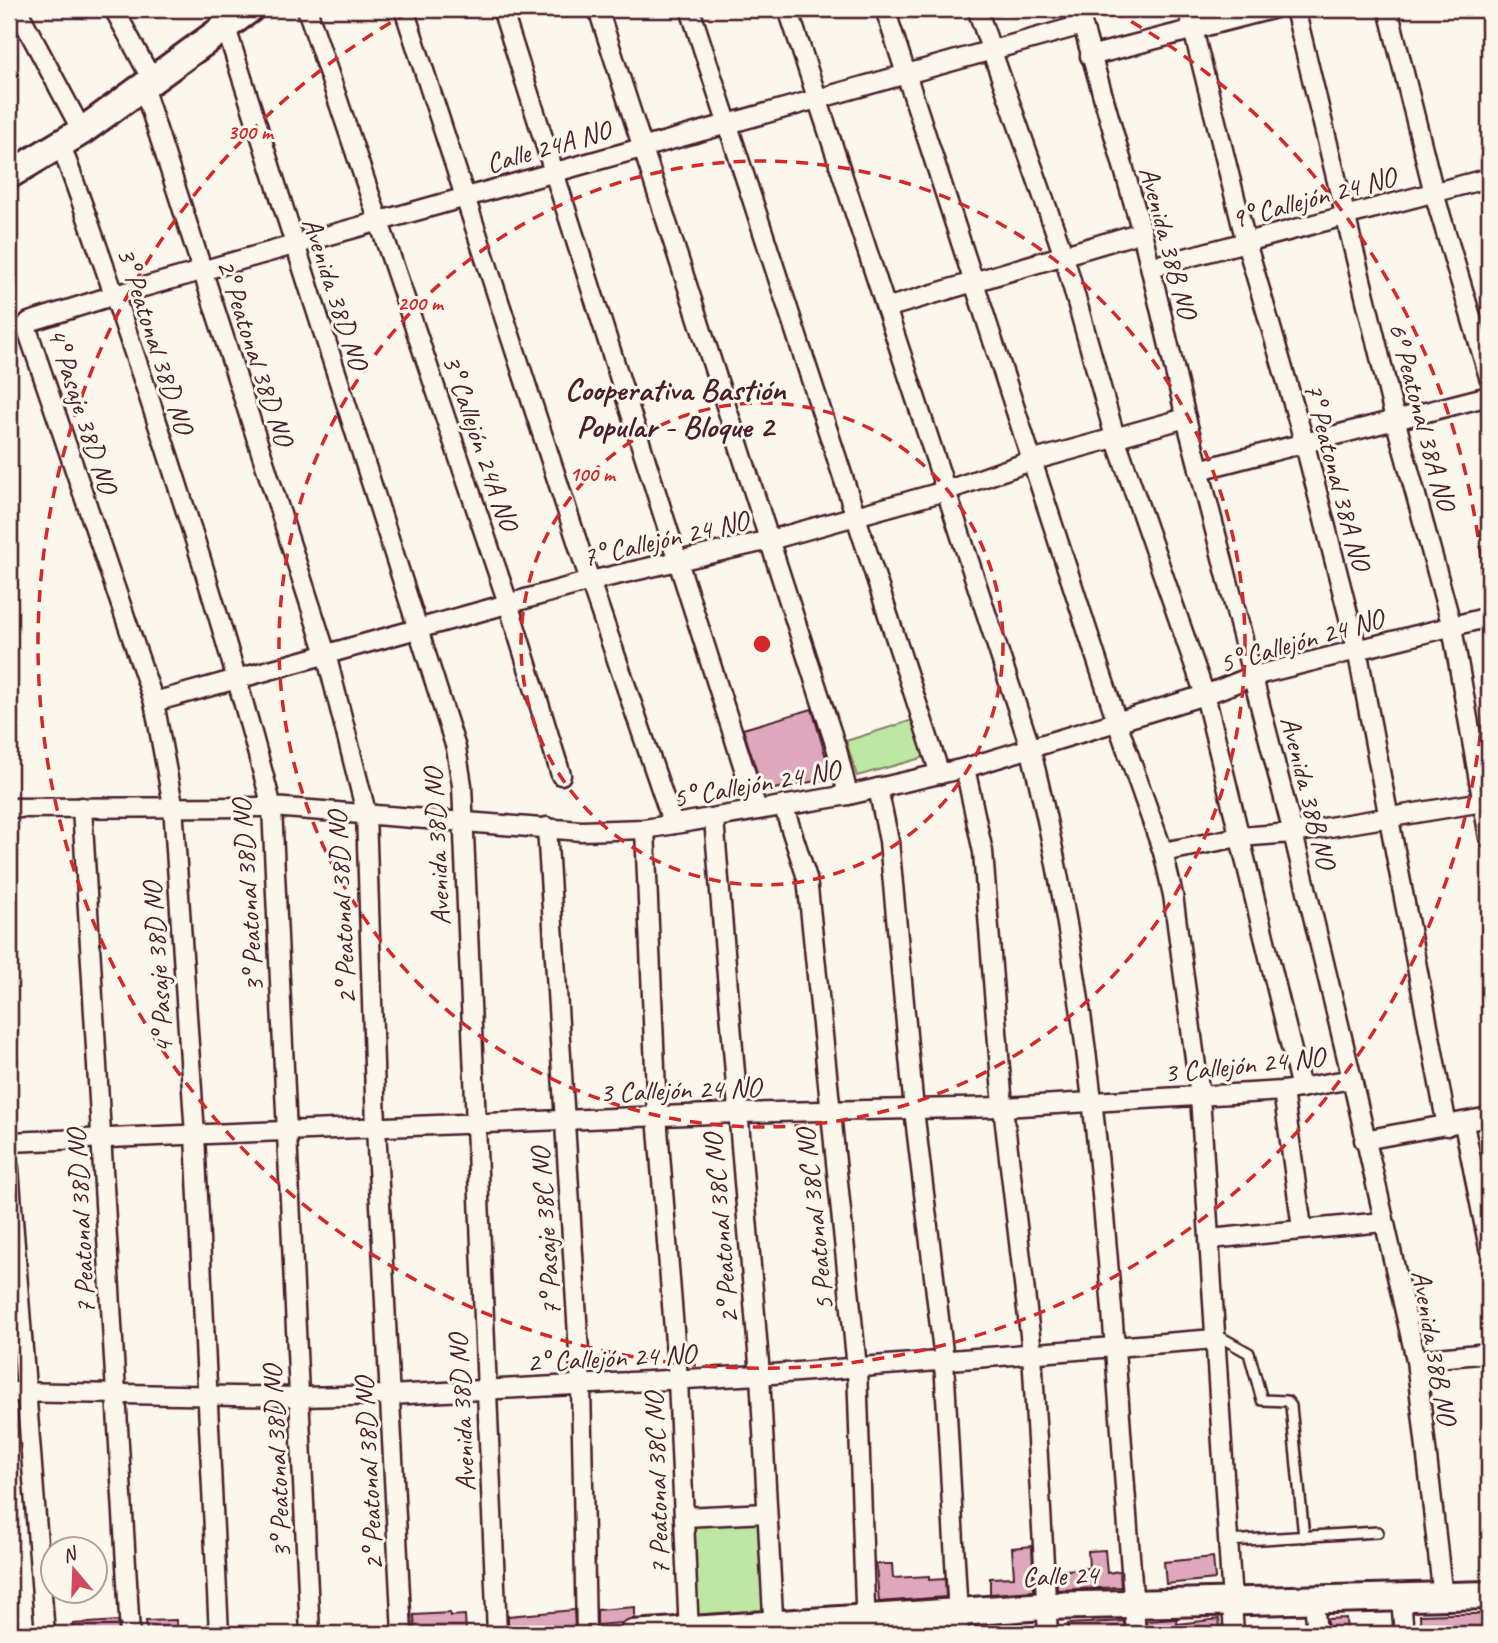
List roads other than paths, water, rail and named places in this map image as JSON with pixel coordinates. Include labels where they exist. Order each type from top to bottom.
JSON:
[{"type":"street","name":"3° Peatonal 38D NO","points":[[17,9],[71,138],[115,295],[238,678],[272,807],[310,1634]]},
{"type":"street","name":"2° Peatonal 38D NO","points":[[114,9],[148,83],[202,270],[326,653],[366,812],[376,1127],[402,1634]]},
{"type":"street","points":[[9,175],[71,138],[148,83],[223,16],[250,9]]},
{"type":"street","name":"3° Callejón 24A NO","points":[[307,9],[508,603],[561,775]]},
{"type":"street","points":[[404,9],[590,581],[673,824]]},
{"type":"street","points":[[502,9],[681,562],[757,808]]},
{"type":"street","points":[[598,9],[837,750],[848,795]]},
{"type":"street","points":[[690,9],[858,515],[940,774]]},
{"type":"street","points":[[788,9],[1030,747],[1056,847],[1094,1102],[1136,1634]]},
{"type":"street","points":[[885,9],[1117,722],[1163,852],[1173,895],[1200,1096],[1234,1634]]},
{"type":"street","points":[[977,9],[1065,256],[1115,437],[1205,695],[1301,1087]]},
{"type":"street","name":"7° Peatonal 38A NO","points":[[1188,9],[1246,242],[1304,441],[1357,649],[1388,818],[1456,1125],[1489,1248]]},
{"type":"street","points":[[1090,56],[1272,9]]},
{"type":"street","name":"6º Peatonal 38A NO","points":[[1295,9],[1395,419],[1452,627],[1486,801],[1489,838]]},
{"type":"street","points":[[1388,9],[1434,193],[1489,377]]},
{"type":"street","name":"Avenida 38D NO","points":[[223,16],[293,245],[456,748],[462,785],[497,1634]]},
{"type":"street","name":"Calle 24A NO","points":[[29,322],[202,270],[990,50],[1080,17]]},
{"type":"street","name":"Avenida 38B NO","points":[[1080,17],[1151,267],[1186,418],[1293,833],[1352,1079],[1416,1360],[1443,1598]]},
{"type":"street","name":"9° Callejón 24 NO","points":[[1151,267],[1489,178]]},
{"type":"street","points":[[886,308],[1142,232]]},
{"type":"street","name":"4° Pasaje 38D NO","points":[[29,322],[26,332],[153,702],[173,806],[195,1135],[219,1634]]},
{"type":"street","points":[[1199,470],[1304,441],[1489,396]]},
{"type":"street","name":"7° Callejón 24 NO","points":[[153,702],[590,581],[770,540],[945,491],[1031,461],[1186,418]]},
{"type":"street","name":"5° Callejón 24 NO","points":[[9,808],[272,807],[366,812],[581,831],[645,829],[714,819],[757,808],[848,795],[965,768],[1205,695],[1253,677],[1489,617]]},
{"type":"street","points":[[965,768],[983,852],[1003,1107],[1032,1352],[1048,1634]]},
{"type":"street","points":[[878,788],[889,841],[914,1110],[944,1360],[959,1623]]},
{"type":"street","points":[[1163,852],[1239,837],[1293,833],[1486,801]]},
{"type":"street","name":"5 Peatonal 38C NO","points":[[783,804],[807,878],[828,1113],[857,1368],[866,1626]]},
{"type":"street","name":"7 Peatonal 38D NO","points":[[82,807],[130,1634]]},
{"type":"street","name":"2° Peatonal 38C NO","points":[[714,819],[760,1375],[773,1629]]},
{"type":"street","name":"7° Pasaje 38C NO","points":[[547,827],[581,1385],[586,1634]]},
{"type":"street","name":"7 Peatonal 38C NO","points":[[645,829],[657,1116],[678,1380],[689,1632]]},
{"type":"street","name":"3 Callejón 24 NO","points":[[9,1142],[737,1113],[1003,1107],[1283,1091],[1352,1079]]},
{"type":"street","points":[[1283,1091],[1302,1228]]},
{"type":"street","points":[[1364,1140],[1489,1117]]},
{"type":"street","points":[[9,1168],[18,1392],[45,1634]]},
{"type":"street","points":[[1210,1239],[1383,1222]]},
{"type":"street","name":"2° Callejón 24 NO","points":[[18,1392],[299,1398],[390,1395],[760,1375],[1215,1337]]},
{"type":"street","points":[[1416,1360],[1489,1353]]},
{"type":"street","points":[[684,1517],[767,1513]]},
{"type":"street","name":"Calle 24","points":[[632,1634],[959,1623],[1046,1606],[1443,1598],[1488,1601]]},
{"type":"street","points":[[1401,1599],[1404,1634]]},
{"type":"street","points":[[1314,1601],[1317,1634]]},
{"type":"lane","points":[[1215,1337],[1249,1353],[1262,1400],[1287,1401],[1291,1406],[1304,1537]]},
{"type":"lane","points":[[1228,1541],[1378,1532]]},
{"type":"district","name":"Cooperativa Bastión Popular - Bloque 2","points":[[675,408]]}]
